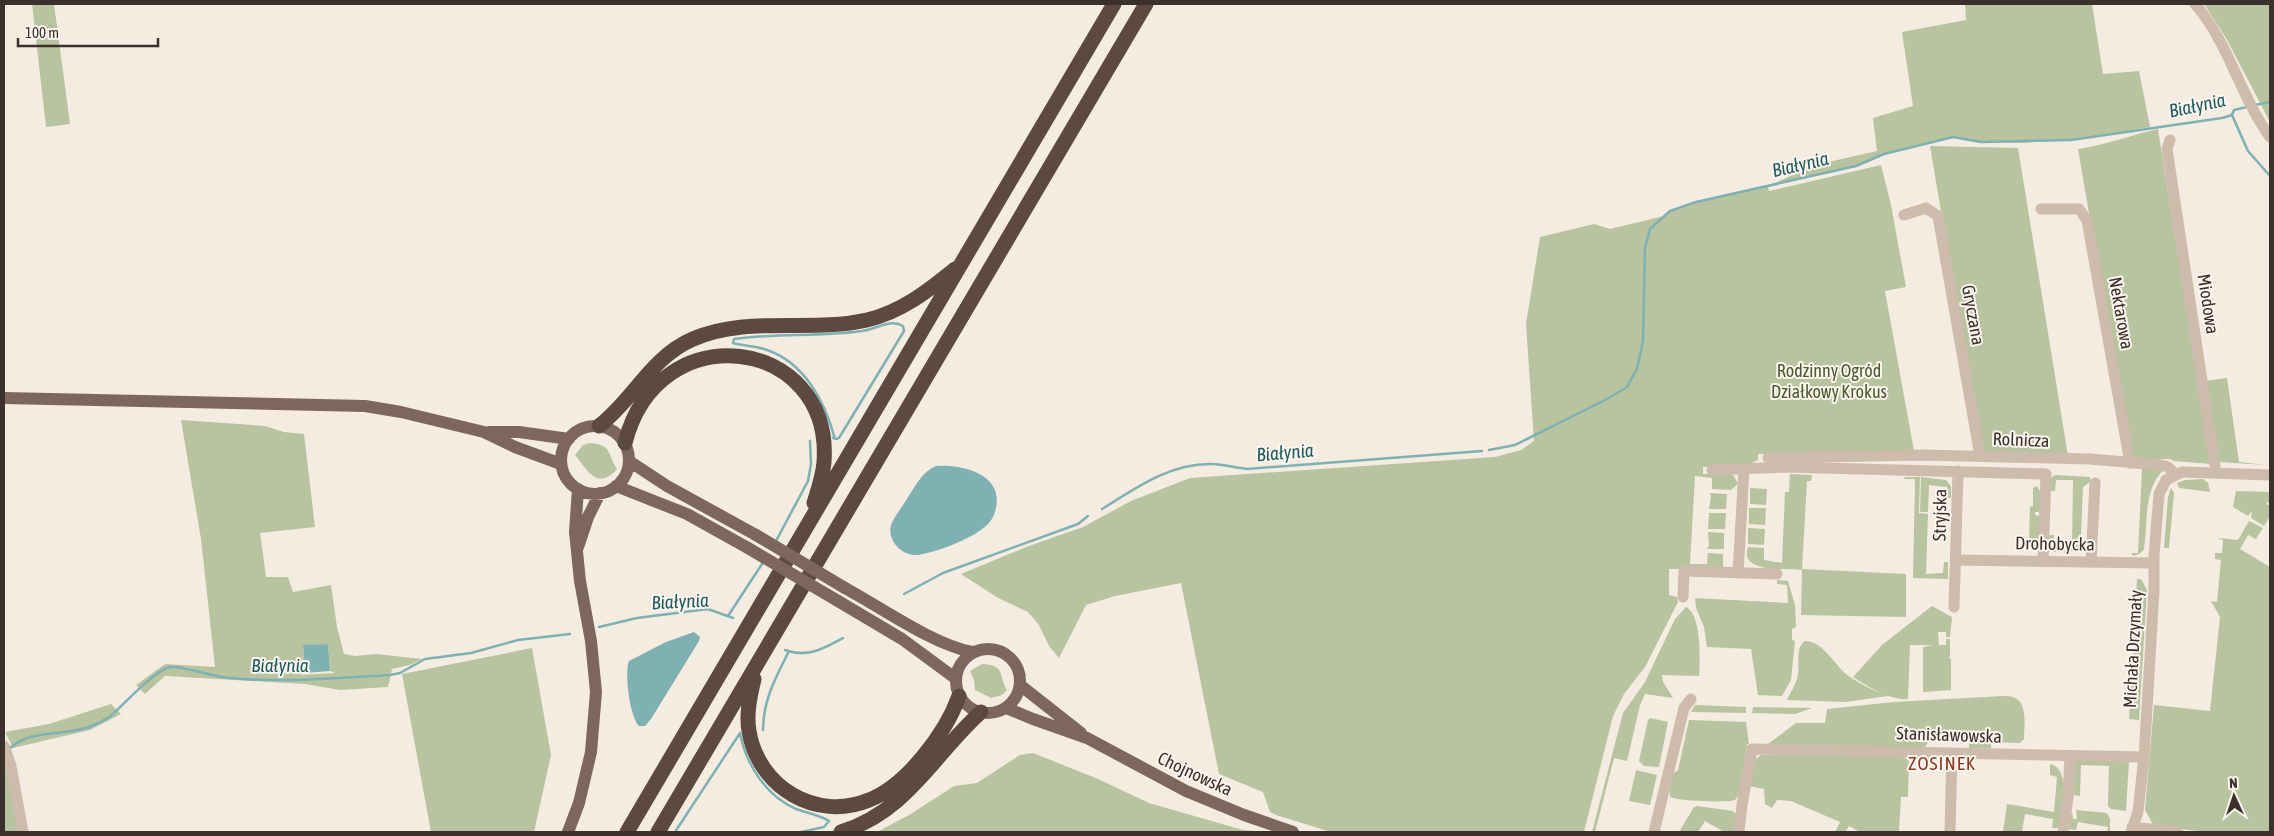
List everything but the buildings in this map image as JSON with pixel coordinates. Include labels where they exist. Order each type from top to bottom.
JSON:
[{"type":"highway","points":[[627,832],[1114,4]]},
{"type":"highway","points":[[658,832],[1146,4]]},
{"type":"highway","points":[[599,426],[615,414],[655,365],[675,348],[694,338],[727,329],[754,325],[834,324],[867,320],[904,306],[962,263]]},
{"type":"highway","points":[[625,443],[635,414],[645,398],[667,374],[686,364],[722,355],[759,360],[785,374],[805,393],[822,429],[824,463],[805,529]]},
{"type":"highway","points":[[758,664],[749,700],[749,729],[758,757],[766,772],[777,784],[792,795],[824,807],[840,807],[860,803],[880,795],[895,785],[926,751],[948,719],[959,696]]},
{"type":"highway","points":[[841,832],[882,813],[918,783],[981,712]]},
{"type":"main road","points":[[4,398],[365,406],[401,412],[484,432],[516,447],[561,464]]},
{"type":"main road","points":[[599,426],[616,433],[625,443],[629,461],[625,477],[616,486],[600,493],[588,493],[578,489],[565,477],[561,464],[563,448],[569,439],[583,428],[599,426]]},
{"type":"main road","points":[[484,432],[519,432],[569,439]]},
{"type":"main road","points":[[629,461],[667,486],[922,631],[958,648],[972,652],[989,648],[1007,654],[1019,669],[1020,685],[1017,696],[1006,708],[995,712],[981,712],[969,707],[959,696],[956,678],[960,663],[972,652]]},
{"type":"main road","points":[[616,486],[687,514],[748,548],[902,639],[956,678]]},
{"type":"main road","points":[[568,832],[581,796],[589,762],[596,692],[591,641],[580,581],[575,532],[578,489]]},
{"type":"main road","points":[[578,549],[591,510],[600,493]]},
{"type":"main road","name":"Chojnowska","points":[[1020,685],[1057,712],[1086,738]]},
{"type":"main road","name":"Chojnowska","points":[[1006,708],[1032,720],[1086,738],[1186,791],[1244,815],[1293,832]]},
{"type":"street","points":[[2195,4],[2219,37],[2270,137]]},
{"type":"street","name":"Miodowa","points":[[2170,140],[2167,149],[2216,472]]},
{"type":"street","name":"Gryczana","points":[[1904,215],[1926,208],[1938,216],[1980,456]]},
{"type":"street","name":"Nektarowa","points":[[2041,209],[2079,208],[2087,220],[2130,463]]},
{"type":"street","name":"Rolnicza","points":[[1768,458],[1880,454],[2090,459],[2161,465],[2176,474],[2216,472],[2270,475]]},
{"type":"street","points":[[1958,456],[1961,471]]},
{"type":"street","points":[[1712,470],[1786,468],[2046,474],[2043,561]]},
{"type":"street","points":[[1738,573],[1744,469]]},
{"type":"street","name":"Stryjska","points":[[1954,607],[1954,575],[1957,560],[1961,471]]},
{"type":"street","name":"Michała Drzymały","points":[[2132,829],[2138,812],[2144,757],[2154,591],[2153,563],[2160,491],[2165,482],[2176,474]]},
{"type":"street","points":[[2091,562],[2095,483]]},
{"type":"street","name":"Drohobycka","points":[[1957,560],[2153,563]]},
{"type":"street","points":[[1683,597],[1684,571],[1777,574]]},
{"type":"street","points":[[1654,832],[1684,708],[1691,699]]},
{"type":"street","points":[[4,746],[11,766],[23,832]]},
{"type":"street","name":"Stanisławowska","points":[[1739,832],[1752,749],[2144,757]]},
{"type":"street","points":[[1950,832],[1952,753]]},
{"type":"street","points":[[2063,832],[2068,798],[2070,756]]},
{"type":"street","points":[[2132,829],[2178,832]]},
{"type":"green space","points":[[32,4],[54,4],[70,124],[46,127]]},
{"type":"green space","name":"Rodzinny Ogród Działkowy Krokus","points":[[1965,4],[2092,4],[2103,74],[2139,71],[2150,127],[2071,140],[2020,143],[1981,142],[1953,137],[1884,154],[1856,166],[1768,187],[1769,191],[1881,165],[1891,205],[1906,287],[1885,291],[1914,451],[1758,454],[1758,460],[1745,466],[1703,467],[1703,474],[1729,473],[1734,476],[1738,484],[1731,490],[1712,489],[1712,478],[1695,476],[1690,564],[1707,564],[1708,553],[1723,554],[1723,569],[1669,569],[1669,595],[1677,597],[1678,602],[1645,667],[1624,694],[1613,716],[1584,832],[1331,832],[1276,815],[1270,812],[1263,792],[1219,774],[1181,583],[1115,596],[1086,605],[1059,658],[1049,646],[1039,625],[1028,612],[998,598],[961,574],[1026,547],[1083,527],[1131,501],[1190,478],[1495,457],[1521,450],[1534,441],[1526,324],[1540,237],[1594,224],[1610,229],[1664,216],[1670,211],[1696,202],[1768,186],[1815,165],[1877,151],[1873,118],[1913,106],[1902,32],[1966,20]]},
{"type":"green space","points":[[2204,4],[2270,4],[2270,122],[2226,38]]},
{"type":"green space","points":[[2158,129],[2211,464],[2174,461],[2170,459],[2131,459],[2078,149]]},
{"type":"green space","points":[[1930,146],[2018,148],[2068,456],[1982,455]]},
{"type":"green space","points":[[2227,378],[2239,462],[2267,465],[2218,462],[2205,381]]},
{"type":"green space","points":[[181,420],[265,426],[284,432],[304,434],[315,527],[260,533],[266,577],[288,577],[293,592],[331,585],[337,627],[344,654],[355,656],[376,654],[422,659],[410,665],[392,669],[388,687],[340,690],[305,684],[165,676],[145,694],[136,685],[165,664],[215,667],[201,539]],"holes":[[[328,644],[330,671],[335,673],[299,675],[305,673],[303,646]]]},
{"type":"green space","points":[[590,443],[603,446],[608,451],[617,469],[610,476],[598,478],[593,476],[575,455],[583,445]]},
{"type":"green space","points":[[2128,465],[2164,470],[2157,478],[2149,496],[2144,549],[2139,554],[2132,556],[2132,553],[2138,553],[2142,469],[2128,468]]},
{"type":"green space","points":[[1790,474],[1812,475],[1811,481],[1807,481],[1802,569],[1906,574],[1906,617],[1801,615],[1802,570],[1766,568],[1750,562],[1747,556],[1748,547],[1764,548],[1764,560],[1782,563],[1785,492],[1789,492]]},
{"type":"green space","points":[[2055,475],[2090,477],[2090,482],[2083,487],[2081,536],[2084,537],[2083,546],[2078,551],[2053,552],[2049,547],[2049,535],[2054,535],[2054,546],[2072,548],[2073,480],[2056,480],[2055,491],[2050,491],[2051,478]]},
{"type":"green space","points":[[1905,477],[1920,477],[1919,513],[1928,514],[1926,574],[1943,573],[1944,562],[1948,562],[1948,579],[1913,578],[1915,479],[1904,479]]},
{"type":"green space","points":[[1921,477],[1946,480],[1951,486],[1951,498],[1946,498],[1947,487],[1929,485],[1928,512],[1920,512]]},
{"type":"green space","points":[[2203,479],[2208,483],[2210,492],[2179,488],[2177,483],[2185,480]]},
{"type":"green space","points":[[2037,486],[2040,491],[2040,512],[2035,512],[2035,515],[2040,516],[2039,543],[2026,543],[2029,540],[2030,507],[2033,506],[2033,488]]},
{"type":"green space","points":[[1750,488],[1767,489],[1766,505],[1750,504]]},
{"type":"green space","points":[[2171,488],[2174,493],[2169,548],[2164,548],[2168,497]]},
{"type":"green space","points":[[2236,491],[2270,492],[2270,503],[2267,502],[2266,504],[2270,506],[2270,516],[2264,526],[2251,518],[2251,512],[2248,516],[2233,507]]},
{"type":"green space","points":[[1710,493],[1727,494],[1726,509],[1709,509]]},
{"type":"green space","points":[[1749,508],[1766,508],[1765,525],[1749,524]]},
{"type":"green space","points":[[1709,513],[1726,513],[1725,529],[1708,529]]},
{"type":"green space","points":[[2249,521],[2263,528],[2256,539],[2248,535],[2240,549],[2270,567],[2270,832],[2206,832],[2154,826],[2145,810],[2154,705],[2210,711],[2220,617],[2211,601],[2217,602],[2221,560],[2215,559],[2215,553],[2222,553],[2223,540],[2217,538],[2238,540]]},
{"type":"green space","points":[[1748,528],[1765,529],[1764,545],[1748,544]]},
{"type":"green space","points":[[1708,532],[1724,533],[1724,549],[1707,549],[1709,546]]},
{"type":"green space","points":[[2137,579],[2141,579],[2147,590],[2139,720],[2129,719]]},
{"type":"green space","points":[[1777,580],[1788,581],[1795,605],[1796,627],[1792,629],[1792,640],[1795,641],[1791,680],[1782,696],[1758,695],[1751,649],[1707,647],[1704,627],[1696,608],[1695,598],[1788,603],[1787,585],[1777,584]]},
{"type":"green space","points":[[1932,606],[1952,617],[1950,637],[1946,637],[1946,632],[1938,632],[1939,645],[1946,645],[1946,639],[1950,639],[1950,657],[1948,657],[1951,659],[1951,690],[1923,692],[1923,647],[1934,645],[1910,645],[1908,699],[1894,698],[1853,677],[1882,645]]},
{"type":"green space","points":[[1686,607],[1695,619],[1699,638],[1699,676],[1662,675],[1663,682],[1673,698],[1645,694],[1640,705],[1627,761],[1614,758],[1595,832],[1592,832],[1623,713],[1645,682],[1675,619]]},
{"type":"green space","points":[[1805,641],[1818,645],[1850,677],[1888,696],[1845,702],[1787,700],[1797,679],[1800,648]]},
{"type":"green space","points":[[532,648],[551,755],[534,832],[431,832],[402,674]]},
{"type":"green space","points":[[982,664],[995,666],[1000,672],[1007,690],[1002,695],[991,698],[975,690],[974,680],[970,671]]},
{"type":"green space","points":[[2003,696],[2015,698],[2024,710],[2024,739],[2020,743],[1991,742],[1991,748],[1969,748],[1969,740],[1930,740],[1924,748],[1768,744],[1796,723],[1825,723],[1827,709],[1894,702]]},
{"type":"green space","points":[[111,704],[121,714],[90,730],[13,748],[5,732],[49,724]]},
{"type":"green space","points":[[1695,705],[1746,707],[1746,713],[1691,712]]},
{"type":"green space","points":[[1753,707],[1812,708],[1795,714],[1752,713]]},
{"type":"green space","points":[[1650,718],[1668,722],[1659,767],[1644,766],[1639,761]]},
{"type":"green space","points":[[1689,720],[1746,722],[1749,744],[1747,744],[1740,793],[1735,800],[1702,801],[1670,797],[1669,777],[1678,770]]},
{"type":"green space","points":[[1033,753],[1098,779],[1149,803],[1243,830],[1266,832],[877,832],[909,815],[954,786],[977,783],[1020,755]]},
{"type":"green space","points":[[1903,754],[1903,758],[1909,759],[1908,797],[1901,797],[1899,831],[1860,832],[1849,826],[1845,832],[1835,832],[1840,822],[1791,801],[1777,800],[1772,808],[1765,804],[1764,789],[1748,786],[1755,760],[1761,755]]},
{"type":"green space","points":[[4,759],[6,763],[18,832],[4,832]]},
{"type":"green space","points":[[2129,760],[2126,811],[2111,809],[2108,806],[2109,766],[2081,765],[2080,796],[2073,795],[2073,761]]},
{"type":"green space","points":[[2050,764],[2057,767],[2063,782],[2064,802],[2061,828],[2052,828],[2053,819],[2025,814],[2022,832],[2003,832],[2007,804],[2054,812],[2057,777],[2050,775]]},
{"type":"green space","points":[[1636,770],[1657,775],[1650,805],[1629,801]]},
{"type":"green space","points":[[1694,807],[1733,811],[1736,814],[1736,832],[1724,832],[1705,821],[1698,832],[1679,832]]},
{"type":"green space","points":[[2076,810],[2107,813],[2110,819],[2110,832],[2107,832],[2108,827],[2078,822],[2076,830],[2067,829],[2072,811],[2073,819],[2077,819]]},
{"type":"water","points":[[936,466],[960,468],[982,476],[991,483],[996,492],[997,503],[993,517],[980,530],[947,547],[925,554],[911,555],[901,550],[894,542],[891,537],[891,525],[918,481],[926,472]]},
{"type":"water","points":[[694,632],[700,637],[699,641],[651,719],[645,726],[639,726],[633,714],[629,695],[627,675],[629,661],[666,642]]},
{"type":"water","points":[[328,644],[330,671],[305,673],[303,645]]},
{"type":"waterway","name":"Białynia","points":[[2255,105],[2270,102]]},
{"type":"waterway","name":"Białynia","points":[[1489,450],[1515,445],[1627,387],[1637,369],[1643,341],[1645,248],[1650,229],[1670,211],[1696,202],[1856,166],[1884,154],[1953,137],[1981,142],[2071,140],[2222,118],[2232,115],[2234,110],[2247,107]]},
{"type":"waterway","points":[[2232,115],[2248,151],[2270,176]]},
{"type":"waterway","points":[[833,438],[834,439],[835,439],[836,439],[839,438],[904,331],[903,326],[893,323],[846,333],[734,339],[733,343],[767,350],[780,356],[803,374],[826,411],[835,439]]},
{"type":"waterway","points":[[776,541],[808,481],[811,464],[810,441]]},
{"type":"waterway","name":"Białynia","points":[[1102,509],[1154,478],[1168,472],[1197,465],[1216,464],[1247,469],[1482,451]]},
{"type":"waterway","name":"Białynia","points":[[904,594],[943,573],[1078,524],[1088,516]]},
{"type":"waterway","points":[[728,616],[764,561]]},
{"type":"waterway","name":"Białynia","points":[[599,627],[637,618],[708,609],[733,618]]},
{"type":"waterway","name":"Białynia","points":[[10,748],[19,742],[38,735],[79,730],[101,722],[113,714],[149,680],[171,667],[223,677],[270,680],[390,675],[400,673],[425,659],[471,653],[518,640],[570,634]]},
{"type":"waterway","name":"Białynia","points":[[785,650],[808,653],[822,649],[843,638]]},
{"type":"waterway","points":[[763,730],[768,699],[789,651]]},
{"type":"waterway","points":[[740,733],[752,767],[775,796],[796,809],[829,821],[824,827],[801,832]]},
{"type":"waterway","points":[[675,832],[740,733]]},
{"type":"district","name":"ZOSINEK","points":[[1942,763]]}]
